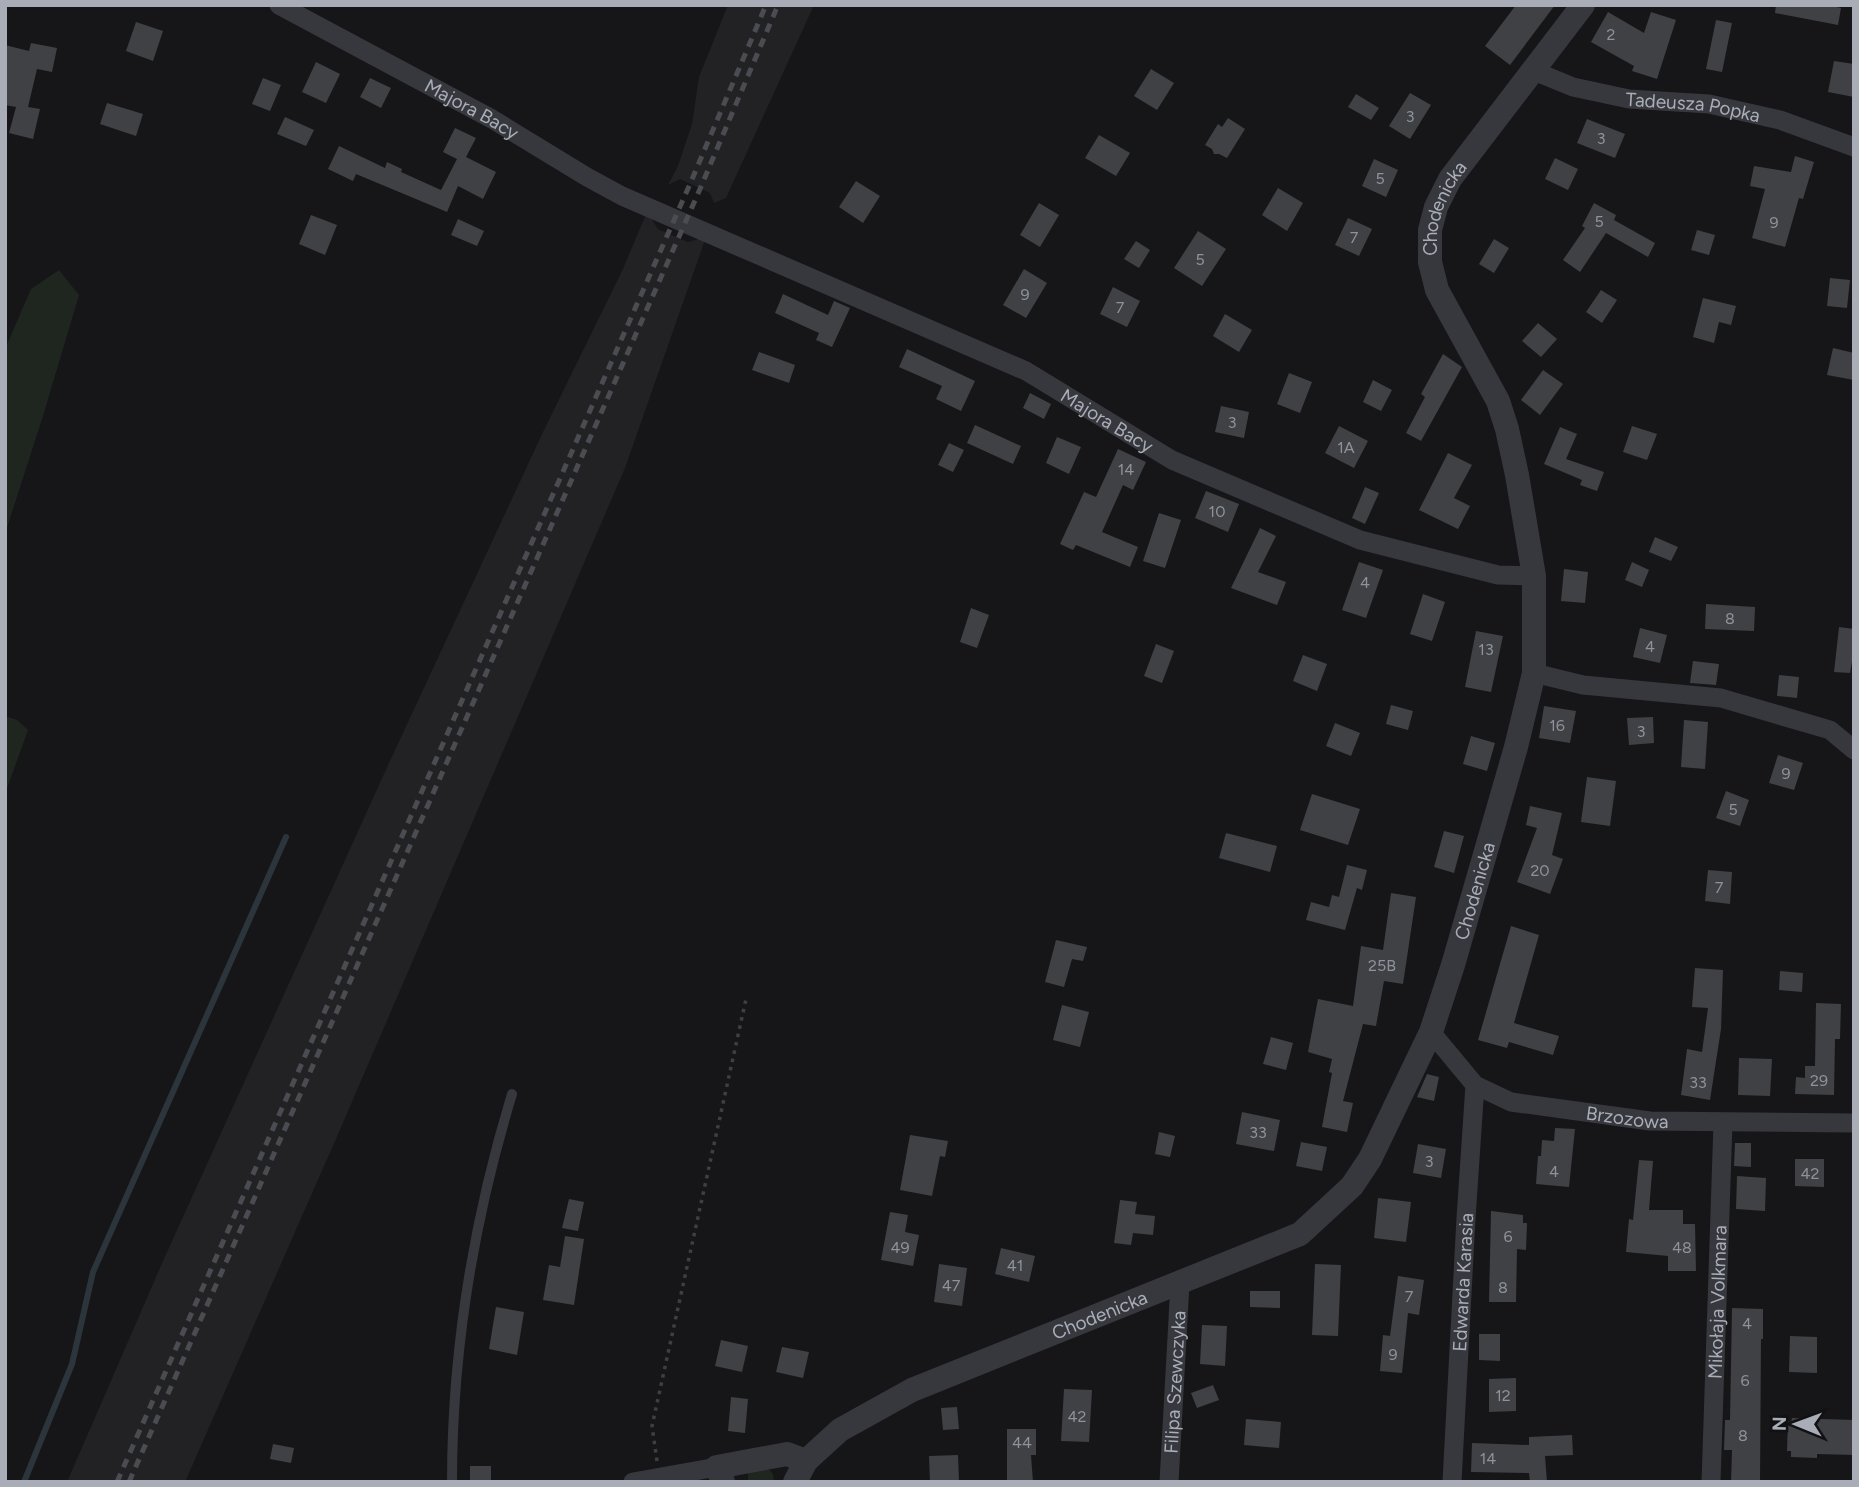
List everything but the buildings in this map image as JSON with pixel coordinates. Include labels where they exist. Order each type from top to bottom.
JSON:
[{"type":"street","name":"Majora Bacy","points":[[279,5],[492,118],[622,196],[694,225],[1026,372],[1172,460],[1360,540],[1498,575],[1534,576]]},
{"type":"street","name":"Chodenicka","points":[[800,1472],[840,1430],[912,1390],[1300,1234],[1352,1186],[1370,1159],[1431,1032],[1516,747],[1534,673],[1534,576],[1507,429],[1498,401],[1437,290],[1430,262],[1430,230],[1450,179],[1583,5]]},
{"type":"street","name":"Tadeusza Popka","points":[[1534,71],[1573,87],[1629,99],[1709,104],[1780,120],[1854,147]]},
{"type":"street","points":[[1534,673],[1583,685],[1721,698],[1830,730],[1854,750]]},
{"type":"street","name":"Brzozowa","points":[[1431,1032],[1475,1085],[1511,1102],[1650,1121],[1854,1123]]},
{"type":"street","name":"Edwarda Karasia","points":[[1452,1482],[1475,1085]]},
{"type":"street","name":"Mikołaja Volkmara","points":[[1711,1482],[1723,1123]]},
{"type":"street","name":"Filipa Szewczyka","points":[[1169,1482],[1180,1283]]},
{"type":"street","points":[[633,1482],[659,1477],[720,1474],[787,1454],[800,1472]]},
{"type":"lane","points":[[452,1482],[454,1389],[464,1304],[498,1141],[512,1094]]},
{"type":"path","points":[[659,1477],[652,1426],[746,999]]},
{"type":"shaded area","points":[[728,5],[814,5],[726,198],[714,203],[710,193],[680,179],[668,185],[678,166],[692,124],[699,77]]},
{"type":"shaded area","points":[[647,212],[658,229],[688,242],[706,237],[625,468],[185,1482],[67,1482],[163,1261],[389,763],[543,432],[622,271]]},
{"type":"shaded area","points":[[59,270],[79,295],[5,534],[5,349],[31,289]]},
{"type":"shaded area","points":[[5,716],[17,720],[28,730],[5,794]]},
{"type":"shaded area","points":[[753,1468],[768,1468],[773,1474],[774,1482],[748,1482],[748,1474]]},
{"type":"waterway","points":[[24,1482],[72,1364],[93,1272],[286,837]]},
{"type":"railway","points":[[117,1482],[690,184],[766,5]]},
{"type":"railway","points":[[129,1482],[700,189],[778,5]]}]
